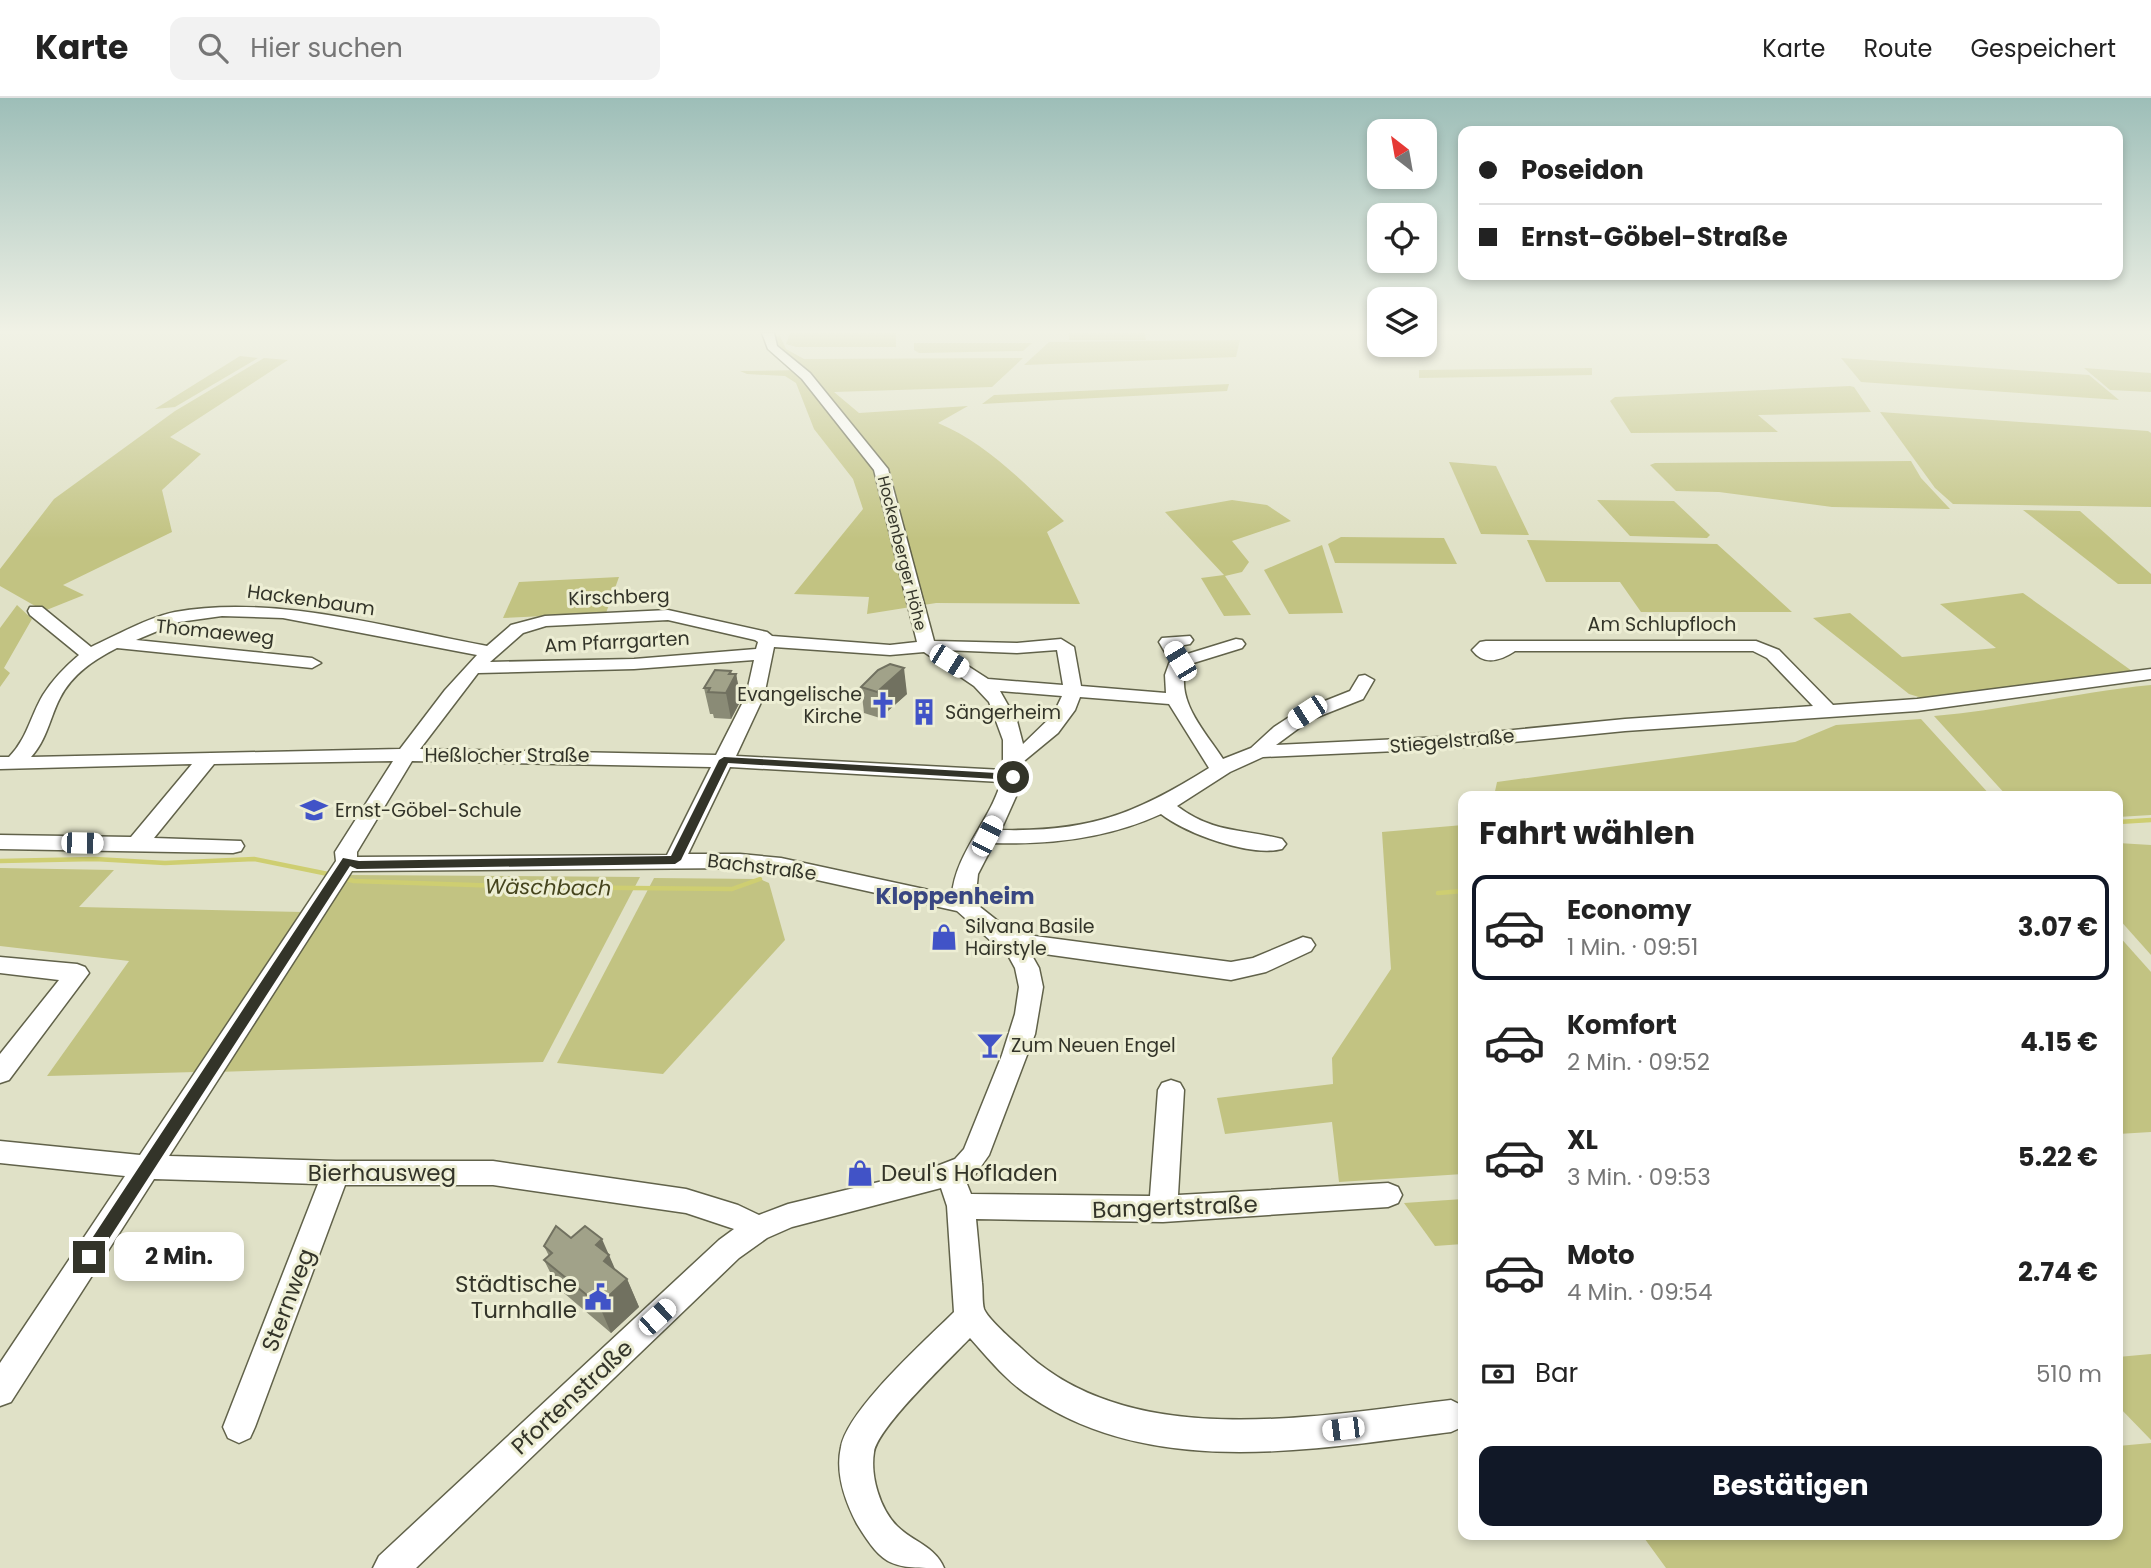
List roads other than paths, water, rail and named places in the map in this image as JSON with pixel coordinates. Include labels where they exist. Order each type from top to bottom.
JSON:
[{"type":"street","name":"Hockenberger Höhe","points":[[827,402],[881,469],[928,647]]},
{"type":"street","points":[[37,611],[90,655]]},
{"type":"street","name":"Hackenbaum","points":[[7,763],[31,746],[60,682],[90,655],[175,617],[240,611],[307,617],[490,652]]},
{"type":"street","name":"Kirschberg","points":[[0,1391],[341,870],[346,852],[406,755],[473,668],[517,629],[534,623],[646,615],[678,616],[761,636],[765,648],[905,650],[928,647],[1017,648],[1061,644],[1065,647],[1072,691]]},
{"type":"street","points":[[1180,661],[1168,642],[1184,640]]},
{"type":"street","name":"Thomaeweg","points":[[114,643],[312,663]]},
{"type":"street","points":[[1180,661],[1236,644]]},
{"type":"street","name":"Am Schlupfloch","points":[[1511,646],[1756,646],[1773,654],[1829,712]]},
{"type":"street","points":[[928,647],[984,684],[1004,714],[1015,741],[1014,767],[1002,807],[967,871],[962,891],[964,905],[979,920],[1008,941],[1024,961],[1031,995],[1021,1035],[975,1155],[965,1167],[950,1174],[961,1206],[970,1317],[1007,1357],[1052,1392],[1079,1407],[1121,1420],[1185,1434],[1198,1436],[1316,1432],[1451,1416]]},
{"type":"street","points":[[675,860],[755,696],[765,648]]},
{"type":"street","name":"Am Pfarrgarten","points":[[473,668],[634,664],[765,648]]},
{"type":"street","points":[[271,676],[288,660]]},
{"type":"street","points":[[1180,661],[1174,675],[1175,699],[1220,769]]},
{"type":"street","name":"Stiegelstraße","points":[[987,836],[1017,838],[1078,832],[1114,823],[1164,806],[1220,769],[1258,752],[1441,743],[1635,724],[1936,703],[2151,674]]},
{"type":"street","points":[[1258,752],[1277,732],[1307,712],[1357,695],[1365,680]]},
{"type":"street","points":[[984,684],[1175,699]]},
{"type":"street","points":[[1014,767],[1063,713],[1072,691]]},
{"type":"street","name":"Heßlocher Straße","points":[[7,763],[406,755],[1014,767]]},
{"type":"street","points":[[137,844],[208,758]]},
{"type":"street","points":[[1164,806],[1180,820],[1217,836],[1275,844]]},
{"type":"street","points":[[0,842],[233,846]]},
{"type":"street","name":"Bachstraße","points":[[341,870],[357,865],[740,861],[781,865],[964,905]]},
{"type":"street","points":[[1008,941],[1231,971],[1258,966],[1303,945]]},
{"type":"street","points":[[0,965],[77,973],[8,1051],[0,1073]]},
{"type":"street","points":[[1163,1210],[1171,1090]]},
{"type":"street","name":"Bierhausweg","points":[[0,1152],[148,1167],[336,1173],[493,1173],[686,1200],[738,1217],[757,1229]]},
{"type":"street","name":"Sternweg","points":[[239,1427],[336,1173]]},
{"type":"street","name":"Pfortenstraße","points":[[391,1568],[729,1249],[757,1229],[788,1216],[950,1174]]},
{"type":"street","name":"Bangertstraße","points":[[961,1206],[1034,1211],[1163,1210],[1388,1195]]},
{"type":"street","points":[[926,1568],[884,1538],[859,1493],[857,1447],[883,1406],[970,1317]]},
{"type":"waterway","name":"Wäschbach","points":[[2123,822],[2151,820]]},
{"type":"waterway","name":"Wäschbach","points":[[0,861],[95,859],[165,863],[254,859],[333,875]]},
{"type":"waterway","name":"Wäschbach","points":[[342,878],[354,881],[532,887],[732,889],[760,879]]},
{"type":"waterway","name":"Wäschbach","points":[[1438,893],[1458,891]]},
{"type":"place","name":"Evangelische Kirche","points":[[883,705]]},
{"type":"place","name":"Sängerheim","points":[[924,712]]},
{"type":"place","name":"Ernst-Göbel-Schule","points":[[314,810]]},
{"type":"place","name":"Silvana Basile Hairstyle","points":[[944,937]]},
{"type":"place","name":"Zum Neuen Engel","points":[[990,1045]]},
{"type":"place","name":"Deul's Hofladen","points":[[860,1173]]},
{"type":"place","name":"Städtische Turnhalle","points":[[598,1297]]},
{"type":"district","name":"Kloppenheim","points":[[955,896]]}]
